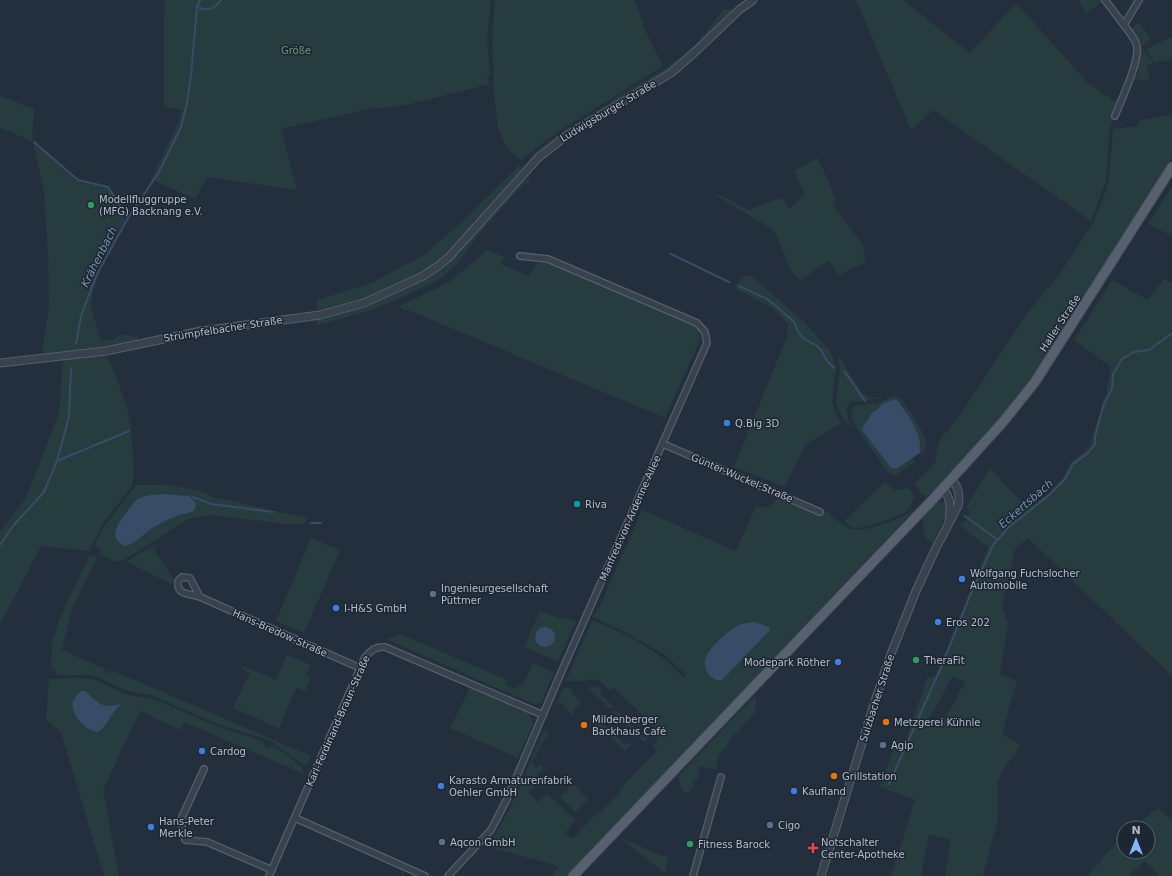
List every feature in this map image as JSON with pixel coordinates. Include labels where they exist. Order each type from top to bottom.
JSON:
[{"type":"main road","name":"Haller Straße","points":[[574,876],[951,480],[1003,422],[1035,382],[1172,167]]},
{"type":"street","name":"Ludwigsburger Straße","points":[[438,266],[449,257],[538,158],[566,136],[671,73],[739,10],[753,0]]},
{"type":"street","points":[[1105,0],[1136,43],[1136,53],[1128,86],[1114,116]]},
{"type":"street","points":[[1124,25],[1139,0]]},
{"type":"street","name":"Manfred-von-Ardenne-Allee","points":[[448,876],[491,830],[507,799],[706,346],[707,336],[703,328],[697,323],[599,282],[548,258],[520,256]]},
{"type":"street","name":"Strümpfelbacher Straße","points":[[0,363],[106,351],[201,331],[320,315],[364,303],[423,276],[438,266]]},
{"type":"street","name":"Günter-Wuckel-Straße","points":[[663,444],[820,512]]},
{"type":"street","name":"Sulzbacher Straße","points":[[821,876],[891,654],[916,591],[936,548],[957,510],[959,501],[956,486],[951,480]]},
{"type":"street","points":[[943,488],[951,505],[948,527]]},
{"type":"street","name":"Hans-Bredow-Straße","points":[[200,597],[360,668]]},
{"type":"street","name":"Karl-Ferdinand-Braun-Straße","points":[[271,873],[364,659],[370,651],[376,648],[385,647],[543,715]]},
{"type":"street","points":[[204,769],[182,817],[181,824],[185,840],[207,842],[271,873]]},
{"type":"street","points":[[693,876],[721,777]]},
{"type":"street","points":[[295,818],[425,876]]},
{"type":"green space","name":"Größe","points":[[164,0],[491,0],[487,38],[490,75],[487,77],[490,84],[406,105],[369,109],[281,129],[297,190],[207,177],[195,199],[151,179],[175,130],[182,110],[164,106]]},
{"type":"green space","points":[[495,0],[635,0],[646,32],[663,66],[556,133],[521,160],[512,154],[505,145],[498,128],[493,87],[494,76],[492,40]]},
{"type":"green space","points":[[856,0],[903,0],[970,53],[1016,3],[1088,83],[1117,103],[1109,134],[1105,184],[1091,221],[933,110],[911,130]]},
{"type":"green space","points":[[1078,0],[1104,0],[1087,13]]},
{"type":"green space","points":[[735,9],[680,64],[612,106],[610,101],[664,69],[696,44],[723,10]]},
{"type":"green space","points":[[1138,22],[1151,38],[1142,47],[1130,29]]},
{"type":"green space","points":[[1172,36],[1172,59],[1155,63],[1146,50]]},
{"type":"green space","points":[[1142,48],[1153,63],[1146,66],[1150,80],[1135,80],[1133,78],[1133,76],[1138,75],[1139,70],[1136,70]]},
{"type":"green space","points":[[0,96],[34,109],[32,141],[0,128]]},
{"type":"green space","points":[[607,104],[609,107],[533,160],[529,161],[534,154],[552,139]]},
{"type":"green space","points":[[1172,115],[1172,158],[1045,360],[1010,408],[927,497],[920,493],[914,483],[935,463],[938,445],[941,438],[960,415],[1025,316],[1061,272],[1093,223],[1109,179],[1113,129],[1138,126],[1139,120]]},
{"type":"green space","points":[[33,142],[77,181],[108,188],[126,218],[97,273],[101,271],[93,292],[91,307],[100,339],[111,341],[121,334],[133,337],[138,335],[137,341],[103,348],[42,355],[49,305],[48,255],[44,192]]},
{"type":"green space","points":[[818,158],[836,199],[833,206],[862,243],[866,262],[839,275],[829,261],[800,280],[792,273],[774,230],[710,192],[725,197],[748,210],[782,198],[789,209],[805,195],[794,171]]},
{"type":"green space","points":[[520,165],[522,166],[522,170],[452,249],[435,264],[414,278],[368,299],[318,312],[317,300],[372,283],[425,254],[455,228]]},
{"type":"green space","points":[[529,177],[529,183],[522,185],[476,238],[456,265],[437,281],[373,310],[317,325],[316,318],[359,308],[431,274],[522,178],[525,180]]},
{"type":"green space","points":[[1172,186],[1172,236],[1148,224]]},
{"type":"green space","points":[[487,250],[504,257],[501,264],[529,276],[537,263],[547,262],[695,327],[701,338],[665,418],[413,312],[397,307],[451,281]]},
{"type":"green space","points":[[745,276],[753,277],[805,323],[830,351],[836,366],[832,401],[835,412],[841,423],[805,445],[785,487],[734,467],[787,337],[788,324],[772,308],[735,288],[741,278]]},
{"type":"green space","points":[[1164,279],[1172,283],[1172,676],[1028,538],[1015,549],[1002,606],[1008,623],[1000,675],[1017,680],[1002,734],[1021,746],[1004,768],[998,781],[998,819],[983,876],[945,876],[951,840],[929,834],[921,876],[891,876],[915,800],[880,787],[896,740],[905,743],[927,678],[936,675],[941,662],[945,665],[948,660],[943,657],[988,547],[959,525],[967,520],[970,511],[966,508],[990,468],[1028,509],[1050,492],[1064,476],[1071,462],[1089,448],[1106,393],[1111,367],[1074,340],[1112,280],[1148,300]],"holes":[[[953,676],[965,682],[941,726],[929,719]]]},
{"type":"green space","points":[[837,354],[862,393],[869,397],[882,398],[850,402],[846,409],[851,428],[840,413],[836,402],[840,370]]},
{"type":"green space","points":[[98,355],[107,358],[110,363],[127,408],[131,427],[134,474],[132,486],[103,523],[89,551],[41,546],[0,625],[0,532],[26,498],[59,413],[63,359]]},
{"type":"green space","points":[[894,396],[900,398],[906,406],[922,431],[926,443],[926,448],[922,455],[919,451],[916,431],[899,402],[882,404],[877,410],[899,467],[911,458],[915,461],[898,474],[891,474],[887,471],[859,432],[851,417],[852,409],[855,406],[878,403]]},
{"type":"green space","points":[[885,482],[891,488],[896,490],[909,488],[914,497],[908,510],[890,519],[859,528],[852,527],[844,521]]},
{"type":"green space","points":[[136,485],[167,485],[197,490],[213,497],[307,518],[303,524],[296,525],[210,515],[196,517],[188,519],[124,560],[116,562],[99,554],[101,551],[100,548],[94,546],[103,528]],"holes":[[[166,494],[184,495],[192,512],[160,523],[125,546],[118,542],[116,527],[133,503],[142,497]]]},
{"type":"green space","points":[[778,497],[819,515],[822,509],[850,529],[855,530],[881,525],[899,518],[911,511],[912,512],[568,876],[551,876],[559,866],[488,847],[509,810],[521,783],[530,783],[535,787],[528,793],[538,802],[546,794],[548,794],[574,819],[575,821],[565,833],[572,839],[598,812],[600,813],[621,792],[619,790],[657,751],[653,747],[657,740],[657,736],[652,731],[655,727],[614,688],[610,691],[600,681],[591,679],[578,682],[566,681],[592,620],[620,632],[638,642],[663,658],[684,677],[686,675],[665,655],[627,633],[593,617],[599,608],[642,510],[736,551],[756,506],[769,506]]},
{"type":"green space","points":[[936,502],[946,503],[947,512],[933,543],[928,541],[924,535],[922,516]]},
{"type":"green space","points":[[311,538],[340,550],[304,633],[276,621]]},
{"type":"green space","points":[[156,544],[155,552],[174,579],[172,584],[126,562]]},
{"type":"green space","points":[[94,555],[97,557],[71,612],[62,650],[103,668],[106,674],[111,670],[311,756],[307,765],[295,759],[269,740],[218,724],[151,695],[128,691],[93,675],[56,675],[55,669],[51,669],[52,644],[59,620],[88,558]]},
{"type":"green space","points":[[540,611],[563,619],[565,617],[576,621],[558,661],[524,647]]},
{"type":"green space","points":[[400,634],[507,680],[506,685],[516,689],[518,685],[522,687],[533,663],[554,672],[541,703],[534,704],[386,639]]},
{"type":"green space","points":[[287,655],[311,665],[306,675],[311,678],[305,691],[296,688],[279,728],[233,708],[250,673],[242,669],[243,666],[276,680]]},
{"type":"green space","points":[[84,678],[95,680],[128,695],[148,698],[161,702],[218,727],[260,740],[264,742],[264,745],[268,749],[271,745],[295,762],[304,774],[184,722],[180,730],[140,711],[103,790],[119,876],[104,876],[61,732],[46,720],[49,679]],"holes":[[[88,694],[102,705],[120,705],[113,711],[107,722],[98,732],[94,732],[85,727]]]},
{"type":"green space","points":[[598,687],[603,691],[600,694],[613,706],[610,709],[587,688]]},
{"type":"green space","points":[[470,688],[529,713],[533,722],[518,758],[450,728]]},
{"type":"green space","points":[[563,688],[574,689],[571,692],[581,702],[572,711],[574,713],[570,717],[569,716],[571,713],[560,702],[556,705]]},
{"type":"green space","points":[[754,697],[756,698],[756,704],[754,713],[740,728],[740,731],[733,733],[726,748],[720,752],[715,770],[700,766],[697,780],[694,780],[692,784],[695,785],[694,788],[691,787],[689,793],[683,791],[680,786],[678,776]]},
{"type":"green space","points":[[615,709],[645,738],[648,735],[648,738],[644,742],[612,712]]},
{"type":"green space","points":[[598,712],[603,717],[600,720],[626,745],[629,742],[631,745],[625,751],[601,728],[597,731],[593,727],[600,717],[596,713]]},
{"type":"green space","points":[[544,730],[549,734],[531,763],[536,768],[539,764],[543,768],[535,777],[524,776]]},
{"type":"green space","points":[[573,784],[588,799],[575,812],[560,797]]},
{"type":"green space","points":[[1158,808],[1172,820],[1172,876],[1160,876],[1145,861],[1128,876],[1087,876],[1116,843],[1116,860],[1156,860],[1156,820],[1142,820]]},
{"type":"green space","points":[[621,838],[668,858],[665,873]]},
{"type":"water","points":[[892,400],[899,402],[908,415],[916,428],[920,442],[920,453],[896,469],[891,468],[862,430],[872,413],[882,404]]},
{"type":"water","points":[[166,494],[189,496],[196,503],[195,509],[192,512],[160,523],[129,545],[125,546],[116,539],[115,535],[117,526],[138,499],[144,496]]},
{"type":"water","points":[[754,622],[769,627],[770,630],[722,680],[712,677],[705,668],[705,660],[710,650],[732,629],[742,624]]},
{"type":"water","points":[[545,627],[552,630],[555,637],[552,644],[545,647],[538,644],[535,637],[538,630]]},
{"type":"water","points":[[81,691],[85,691],[100,704],[108,706],[120,705],[98,732],[88,729],[75,715],[73,709],[74,699]]},
{"type":"waterway","name":"Krähenbach","points":[[76,344],[81,316],[97,274],[128,218],[159,172],[181,127],[187,103],[197,7],[200,0]]},
{"type":"waterway","points":[[197,7],[211,9],[221,0]]},
{"type":"waterway","points":[[34,142],[78,180],[108,187],[128,218]]},
{"type":"waterway","points":[[671,254],[729,282]]},
{"type":"waterway","points":[[739,286],[767,299],[775,305],[794,322],[803,338],[821,350],[827,361],[834,368]]},
{"type":"waterway","name":"Eckertsbach","points":[[889,784],[943,663],[971,593],[993,545],[1009,527],[1048,496],[1065,479],[1073,464],[1088,453],[1095,444],[1095,436],[1104,404],[1112,389],[1113,374],[1122,359],[1134,352],[1149,350],[1172,333]]},
{"type":"waterway","name":"Krähenbach","points":[[0,545],[13,526],[44,492],[57,461],[69,417],[71,368]]},
{"type":"waterway","points":[[844,372],[865,401]]},
{"type":"waterway","points":[[57,461],[129,431]]},
{"type":"waterway","points":[[193,497],[211,504],[273,512]]},
{"type":"waterway","points":[[965,516],[998,540]]},
{"type":"waterway","points":[[311,523],[321,523]]},
{"type":"place","name":"Modellfluggruppe (MFG) Backnang e.V.","points":[[91,205]]},
{"type":"place","name":"Q.Big 3D","points":[[727,423]]},
{"type":"place","name":"Riva","points":[[577,504]]},
{"type":"place","name":"Wolfgang Fuchslocher Automobile","points":[[962,579]]},
{"type":"place","name":"Ingenieurgesellschaft Püttmer","points":[[433,594]]},
{"type":"place","name":"I-H&S GmbH","points":[[336,608]]},
{"type":"place","name":"Eros 202","points":[[938,622]]},
{"type":"place","name":"TheraFit","points":[[916,660]]},
{"type":"place","name":"Modepark Röther","points":[[838,662]]},
{"type":"place","name":"Metzgerei Kühnle","points":[[886,722]]},
{"type":"place","name":"Mildenberger Backhaus Café","points":[[584,725]]},
{"type":"place","name":"Agip","points":[[883,745]]},
{"type":"place","name":"Cardog","points":[[202,751]]},
{"type":"place","name":"Grillstation","points":[[834,776]]},
{"type":"place","name":"Karasto Armaturenfabrik Oehler GmbH","points":[[441,786]]},
{"type":"place","name":"Kaufland","points":[[794,791]]},
{"type":"place","name":"Cigo","points":[[770,825]]},
{"type":"place","name":"Hans-Peter Merkle","points":[[151,827]]},
{"type":"place","name":"Aqcon GmbH","points":[[442,842]]},
{"type":"place","name":"Fitness Barock","points":[[690,844]]},
{"type":"place","name":"Notschalter Center-Apotheke","points":[[813,848]]}]
